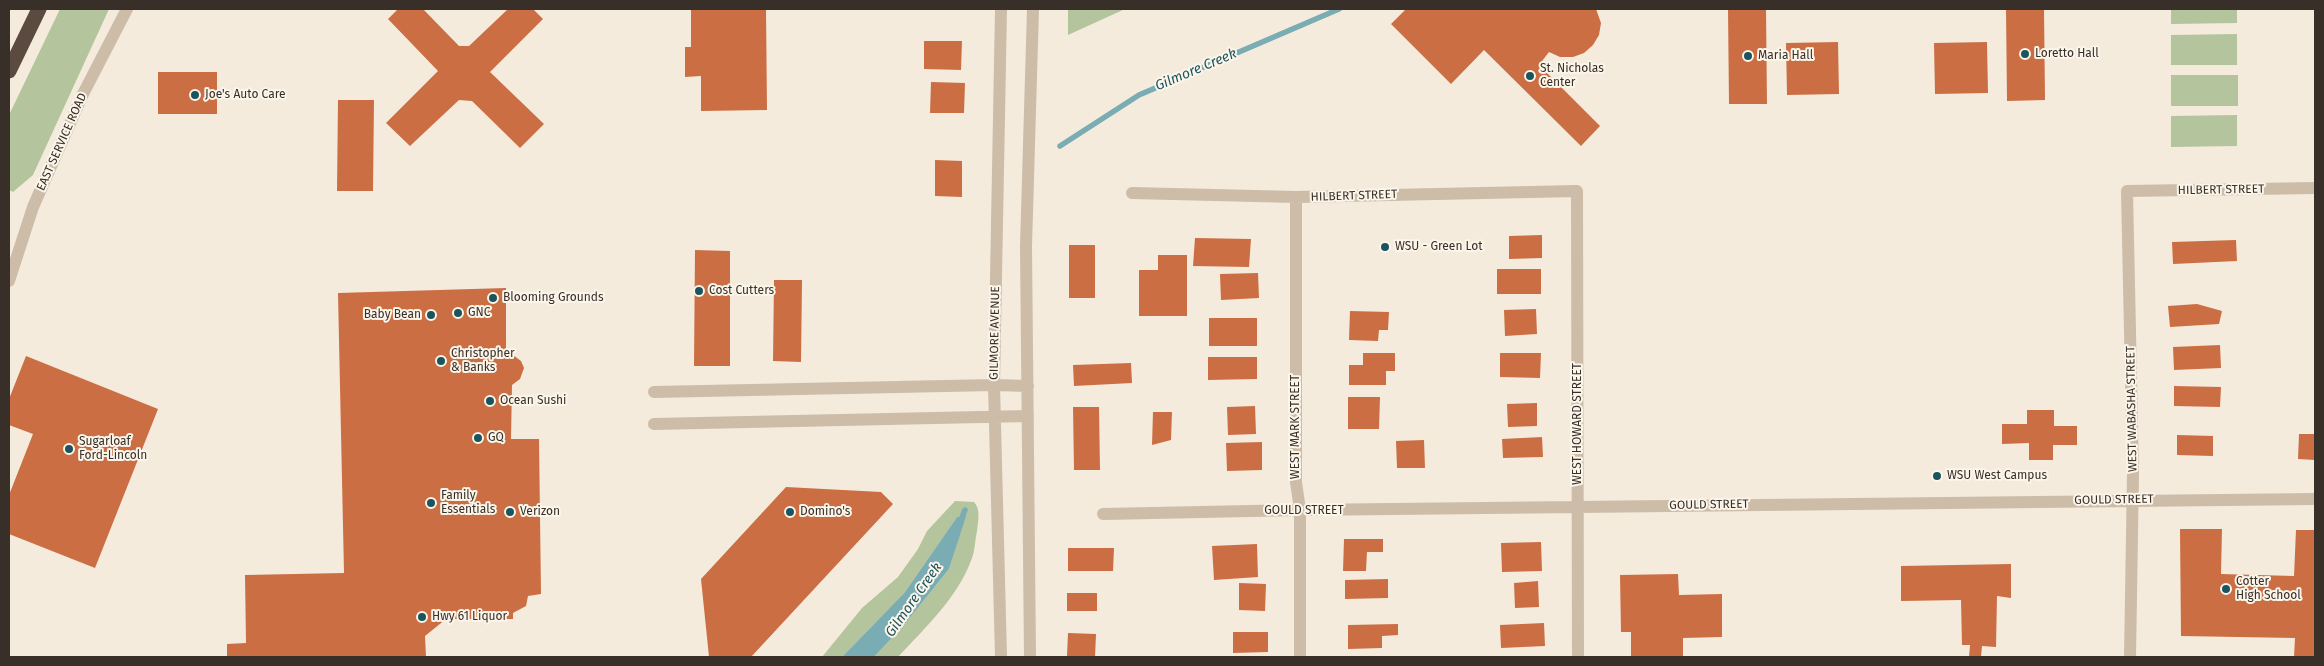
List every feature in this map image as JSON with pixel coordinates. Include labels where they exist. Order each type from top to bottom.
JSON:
[{"type":"highway","points":[[9,71],[39,9]]},
{"type":"street","name":"EAST SERVICE ROAD","points":[[9,281],[34,207],[84,94],[127,9]]},
{"type":"street","name":"GILMORE AVENUE","points":[[1001,9],[994,385],[1001,657]]},
{"type":"street","points":[[1030,657],[1026,246],[1033,9]]},
{"type":"street","name":"HILBERT STREET","points":[[2127,191],[2315,188]]},
{"type":"street","name":"HILBERT STREET","points":[[1132,193],[1296,197],[1576,190]]},
{"type":"street","name":"WEST HOWARD STREET","points":[[1576,190],[1578,657]]},
{"type":"street","name":"WEST WABASHA STREET","points":[[2127,191],[2132,500],[2130,657]]},
{"type":"street","name":"WEST MARK STREET","points":[[1296,197],[1296,482],[1300,510],[1300,657]]},
{"type":"street","points":[[654,392],[994,385],[1028,386]]},
{"type":"street","points":[[654,424],[1028,416]]},
{"type":"street","name":"GOULD STREET","points":[[1103,514],[1578,506],[2315,499]]},
{"type":"green space","points":[[60,9],[109,9],[33,175],[13,192],[9,190],[9,115]]},
{"type":"green space","points":[[1068,9],[1125,9],[1068,35]]},
{"type":"green space","points":[[2171,9],[2237,9],[2237,23],[2171,24]]},
{"type":"green space","points":[[2237,34],[2237,65],[2171,65],[2171,35]]},
{"type":"green space","points":[[2171,75],[2238,75],[2238,106],[2171,106]]},
{"type":"green space","points":[[2237,115],[2237,146],[2171,147],[2171,116]]},
{"type":"green space","points":[[955,501],[974,502],[978,508],[973,555],[959,585],[930,623],[898,657],[874,657],[904,625],[949,569],[965,516],[957,517],[905,592],[842,657],[822,657],[862,608],[898,577],[918,549],[927,531]]},
{"type":"water","points":[[966,516],[949,569],[904,625],[874,657],[842,657],[905,592],[957,517]]},
{"type":"building","points":[[398,9],[423,9],[459,46],[469,46],[508,9],[533,9],[543,19],[490,72],[544,124],[520,148],[472,101],[459,100],[410,146],[386,123],[438,71],[388,19]]},
{"type":"building","points":[[691,9],[766,9],[767,110],[701,111],[701,76],[685,77],[685,47],[691,47]]},
{"type":"building","name":"St. Nicholas Center","points":[[1406,9],[1596,9],[1601,23],[1599,35],[1593,45],[1584,53],[1573,57],[1560,57],[1549,52],[1539,65],[1600,126],[1581,146],[1484,50],[1451,84],[1391,24]]},
{"type":"building","name":"Maria Hall","points":[[1728,9],[1766,9],[1767,104],[1729,104]]},
{"type":"building","name":"Loretto Hall","points":[[2006,9],[2044,9],[2045,100],[2007,101]]},
{"type":"building","points":[[924,41],[962,41],[961,70],[924,69]]},
{"type":"building","points":[[1838,42],[1839,94],[1787,95],[1786,43]]},
{"type":"building","points":[[1987,42],[1988,93],[1935,94],[1934,43]]},
{"type":"building","points":[[158,72],[217,72],[217,114],[158,114]]},
{"type":"building","points":[[931,82],[965,83],[964,113],[930,113]]},
{"type":"building","points":[[338,100],[374,100],[373,191],[337,191]]},
{"type":"building","points":[[935,160],[962,161],[962,197],[935,196]]},
{"type":"building","points":[[1542,235],[1542,258],[1509,259],[1509,236]]},
{"type":"building","points":[[1195,238],[1251,239],[1249,267],[1193,266]]},
{"type":"building","points":[[2236,240],[2237,261],[2173,264],[2172,242]]},
{"type":"building","points":[[1069,245],[1095,245],[1095,298],[1069,298]]},
{"type":"building","points":[[695,250],[730,251],[730,366],[694,366]]},
{"type":"building","points":[[1158,255],[1187,255],[1187,316],[1139,316],[1139,270],[1158,270]]},
{"type":"building","points":[[1497,269],[1541,269],[1541,294],[1497,294]]},
{"type":"building","points":[[1258,273],[1259,298],[1221,300],[1220,274]]},
{"type":"building","points":[[774,280],[802,280],[801,362],[773,361]]},
{"type":"building","points":[[506,288],[506,353],[513,355],[521,361],[524,368],[520,379],[512,385],[511,439],[539,439],[541,594],[528,596],[526,606],[513,613],[513,619],[446,619],[425,636],[426,657],[227,657],[227,644],[246,643],[245,575],[344,573],[338,293]]},
{"type":"building","points":[[2197,304],[2222,311],[2219,324],[2170,327],[2168,306]]},
{"type":"building","points":[[1536,309],[1537,334],[1505,336],[1504,310]]},
{"type":"building","points":[[1350,311],[1389,312],[1388,330],[1379,330],[1378,341],[1349,340]]},
{"type":"building","points":[[1209,318],[1257,318],[1257,346],[1209,346]]},
{"type":"building","points":[[2220,345],[2221,368],[2174,370],[2173,347]]},
{"type":"building","points":[[1363,353],[1395,353],[1395,371],[1386,371],[1386,385],[1349,385],[1349,365],[1363,365]]},
{"type":"building","points":[[1500,353],[1541,353],[1540,378],[1500,377]]},
{"type":"building","points":[[26,356],[158,409],[95,568],[9,534],[9,495],[33,434],[9,425],[9,399]]},
{"type":"building","points":[[1208,357],[1257,357],[1257,379],[1208,380]]},
{"type":"building","points":[[1131,363],[1132,383],[1074,386],[1073,365]]},
{"type":"building","points":[[2174,386],[2221,387],[2220,407],[2174,406]]},
{"type":"building","points":[[1348,397],[1380,397],[1379,429],[1348,429]]},
{"type":"building","points":[[1537,403],[1537,426],[1508,427],[1507,404]]},
{"type":"building","points":[[1255,406],[1256,434],[1228,435],[1227,407]]},
{"type":"building","points":[[1073,407],[1099,407],[1100,470],[1074,470]]},
{"type":"building","points":[[2027,410],[2054,410],[2054,426],[2077,426],[2077,445],[2053,445],[2053,460],[2029,460],[2029,443],[2002,444],[2002,424],[2027,424]]},
{"type":"building","points":[[1153,412],[1172,412],[1171,440],[1152,445]]},
{"type":"building","points":[[2299,434],[2315,434],[2315,460],[2298,459]]},
{"type":"building","points":[[2177,435],[2213,436],[2213,456],[2177,455]]},
{"type":"building","points":[[1542,437],[1543,457],[1503,458],[1502,439]]},
{"type":"building","points":[[1424,440],[1425,468],[1397,468],[1396,441]]},
{"type":"building","points":[[1262,442],[1262,470],[1227,471],[1226,443]]},
{"type":"building","points":[[786,487],[881,492],[893,504],[751,657],[709,657],[701,579]]},
{"type":"building","points":[[2180,529],[2222,529],[2221,574],[2294,576],[2296,530],[2315,530],[2315,657],[2294,657],[2295,638],[2181,636]]},
{"type":"building","points":[[1344,539],[1383,539],[1383,552],[1367,552],[1366,571],[1343,571]]},
{"type":"building","points":[[1541,542],[1542,571],[1502,572],[1501,543]]},
{"type":"building","points":[[1257,544],[1258,577],[1214,580],[1212,546]]},
{"type":"building","points":[[1068,548],[1114,548],[1113,571],[1068,571]]},
{"type":"building","points":[[2011,564],[2011,598],[1997,596],[1996,647],[1982,646],[1981,657],[1969,657],[1970,645],[1962,645],[1961,600],[1901,601],[1901,566]]},
{"type":"building","points":[[1678,574],[1679,595],[1722,594],[1722,637],[1683,638],[1683,657],[1631,657],[1631,632],[1621,632],[1620,575]]},
{"type":"building","points":[[1388,579],[1388,598],[1345,599],[1345,580]]},
{"type":"building","points":[[1538,581],[1539,607],[1515,608],[1514,583]]},
{"type":"building","points":[[1239,583],[1266,584],[1265,611],[1239,610]]},
{"type":"building","points":[[1067,593],[1097,593],[1097,611],[1067,611]]},
{"type":"building","points":[[1544,623],[1545,646],[1501,648],[1500,625]]},
{"type":"building","points":[[1398,624],[1398,635],[1382,636],[1382,648],[1348,649],[1348,625]]},
{"type":"building","points":[[1233,632],[1268,632],[1268,652],[1233,653]]},
{"type":"building","points":[[1068,633],[1096,634],[1095,657],[1067,656]]},
{"type":"waterway","name":"Gilmore Creek","points":[[1060,146],[1139,95],[1339,9]]},
{"type":"waterway","name":"Gilmore Creek","points":[[960,522],[965,510]]},
{"type":"place","name":"Loretto Hall","points":[[2025,54]]},
{"type":"place","name":"Maria Hall","points":[[1748,56]]},
{"type":"place","name":"St. Nicholas Center","points":[[1530,76]]},
{"type":"place","name":"Joe's Auto Care","points":[[195,95]]},
{"type":"place","name":"WSU - Green Lot","points":[[1385,247]]},
{"type":"place","name":"Cost Cutters","points":[[699,291]]},
{"type":"place","name":"Blooming Grounds","points":[[493,298]]},
{"type":"place","name":"GNC","points":[[458,313]]},
{"type":"place","name":"Baby Bean","points":[[431,315]]},
{"type":"place","name":"Christopher & Banks","points":[[441,361]]},
{"type":"place","name":"Ocean Sushi","points":[[490,401]]},
{"type":"place","name":"GQ","points":[[478,438]]},
{"type":"place","name":"Sugarloaf Ford-Lincoln","points":[[69,449]]},
{"type":"place","name":"WSU West Campus","points":[[1937,476]]},
{"type":"place","name":"Family Essentials","points":[[431,503]]},
{"type":"place","name":"Verizon","points":[[510,512]]},
{"type":"place","name":"Domino's","points":[[790,512]]},
{"type":"place","name":"Cotter High School","points":[[2226,589]]},
{"type":"place","name":"Hwy 61 Liquor","points":[[422,617]]}]
